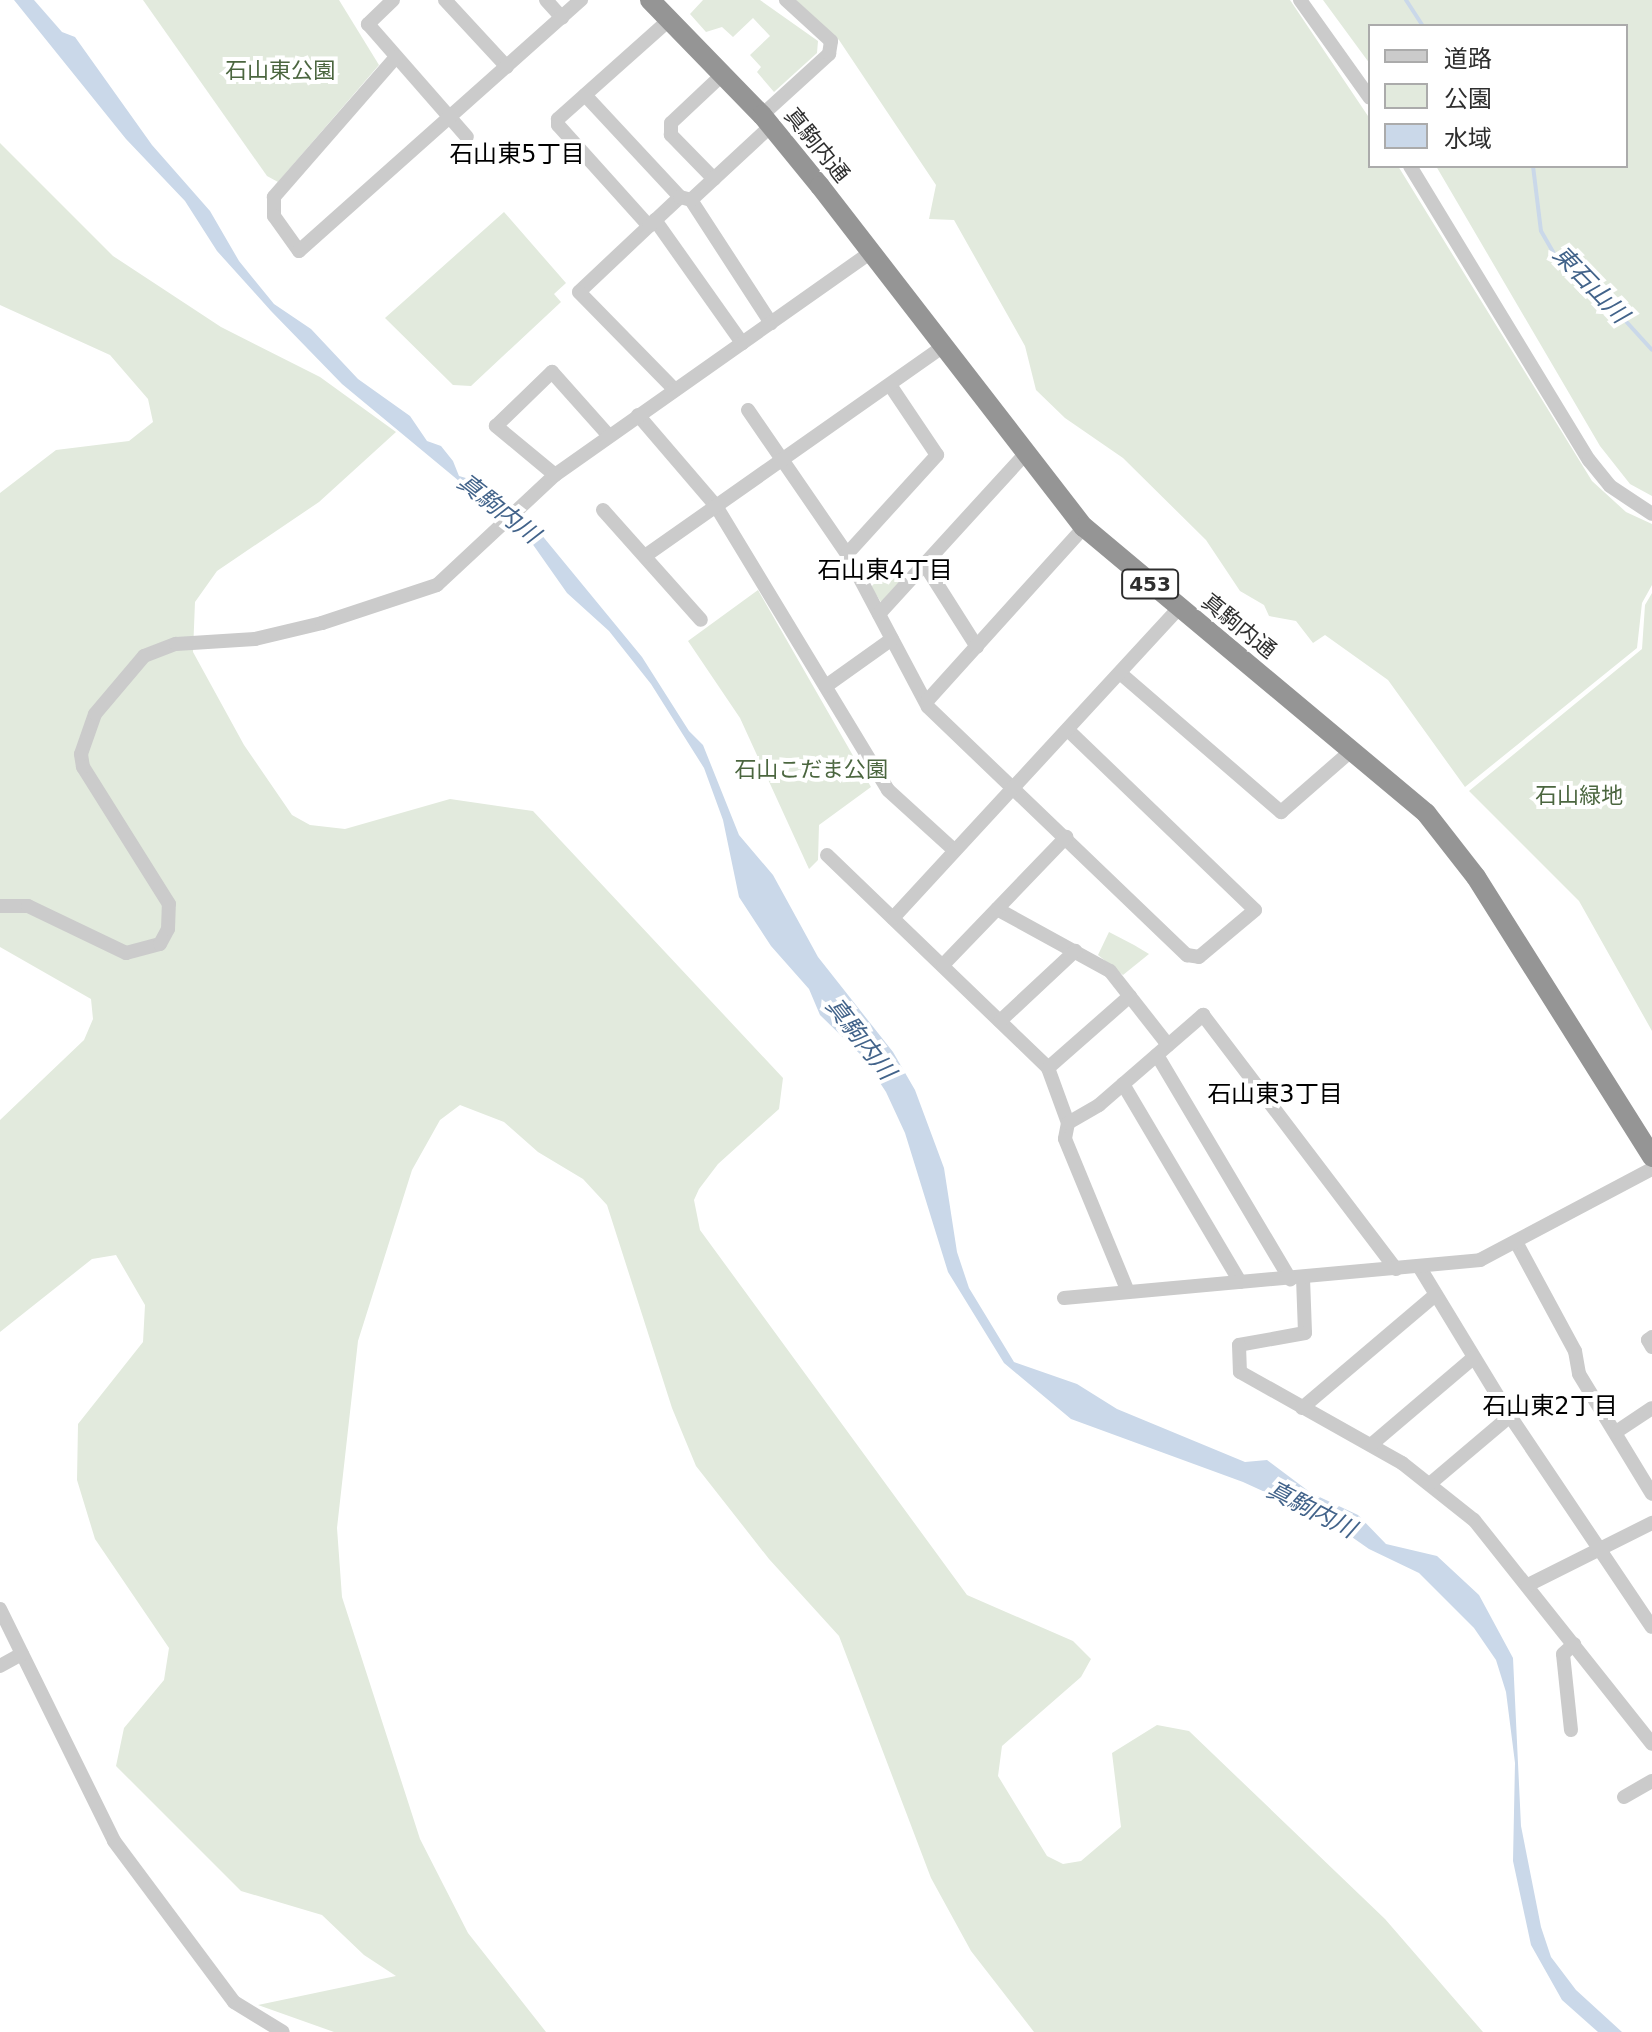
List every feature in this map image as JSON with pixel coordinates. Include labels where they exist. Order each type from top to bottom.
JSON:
[{"type":"highway","name":"真駒内通","points":[[650,0],[766,121],[944,346],[1024,455],[1084,527],[1403,790],[1452,844],[1652,1157]]},
{"type":"street","points":[[393,0],[368,24],[467,137]]},
{"type":"street","points":[[445,0],[507,67]]},
{"type":"street","points":[[546,0],[562,18]]},
{"type":"street","points":[[396,57],[274,197],[283,233],[299,251],[581,0]]},
{"type":"street","points":[[675,390],[579,292],[652,223],[714,179],[829,54],[831,41],[786,0]]},
{"type":"street","points":[[1300,0],[1368,95]]},
{"type":"street","points":[[669,20],[558,119],[561,133],[652,223],[742,343]]},
{"type":"street","points":[[714,179],[671,135],[671,123],[723,74]]},
{"type":"street","points":[[585,95],[686,199],[771,323]]},
{"type":"street","points":[[1411,168],[1589,460],[1610,486],[1652,514]]},
{"type":"street","points":[[0,906],[28,906],[126,953],[160,944],[168,929],[169,904],[83,767],[81,754],[95,714],[116,685],[159,648],[255,639],[412,596],[447,577],[480,542],[552,478],[871,252]]},
{"type":"street","points":[[645,556],[944,346]]},
{"type":"street","points":[[552,478],[496,426],[552,372],[609,436]]},
{"type":"street","points":[[847,554],[937,455],[890,385]]},
{"type":"street","points":[[748,410],[785,457],[847,554],[927,701],[1187,955],[1199,957],[1255,910],[1068,730]]},
{"type":"street","points":[[638,415],[716,506],[888,790],[954,850]]},
{"type":"street","points":[[879,614],[1024,455]]},
{"type":"street","points":[[603,510],[701,620]]},
{"type":"street","points":[[927,701],[1084,527]]},
{"type":"street","points":[[925,565],[977,647]]},
{"type":"street","points":[[893,918],[1179,608]]},
{"type":"street","points":[[826,686],[892,639]]},
{"type":"street","points":[[1120,673],[1281,812],[1352,750]]},
{"type":"street","points":[[943,965],[1066,837]]},
{"type":"street","points":[[827,855],[1048,1068],[1068,1123],[1065,1139],[1128,1292]]},
{"type":"street","points":[[997,909],[1110,971],[1130,996],[1296,1278],[1305,1333],[1239,1345],[1236,1356],[1246,1378],[1372,1444],[1432,1482],[1474,1520],[1652,1744]]},
{"type":"street","points":[[1000,1021],[1075,951]]},
{"type":"street","points":[[1048,1068],[1130,996]]},
{"type":"street","points":[[1068,1123],[1123,1084],[1203,1015],[1396,1269]]},
{"type":"street","points":[[1123,1084],[1240,1282]]},
{"type":"street","points":[[1064,1298],[1420,1268],[1480,1260],[1652,1169]]},
{"type":"street","points":[[1516,1242],[1575,1351],[1579,1374],[1652,1494]]},
{"type":"street","points":[[1420,1268],[1434,1296],[1510,1416],[1652,1627]]},
{"type":"street","points":[[1302,1408],[1434,1296]]},
{"type":"street","points":[[1652,1337],[1648,1340],[1652,1347]]},
{"type":"street","points":[[1372,1444],[1473,1358]]},
{"type":"street","points":[[1616,1432],[1652,1408]]},
{"type":"street","points":[[1432,1482],[1510,1416]]},
{"type":"street","points":[[1528,1585],[1652,1523]]},
{"type":"street","points":[[0,1609],[114,1841],[234,2002],[283,2032]]},
{"type":"street","points":[[1571,1730],[1563,1654],[1574,1644]]},
{"type":"street","points":[[0,1666],[22,1654]]},
{"type":"street","points":[[1624,1797],[1652,1781]]},
{"type":"green space","name":"石山東公園","points":[[143,0],[339,0],[379,65],[278,182],[267,176]]},
{"type":"green space","points":[[703,0],[760,0],[818,41],[817,53],[774,92],[757,72],[761,67],[750,55],[770,36],[753,18],[733,37],[722,27],[706,32],[690,14]]},
{"type":"green space","points":[[796,0],[1290,0],[1368,116],[1368,168],[1399,168],[1592,481],[1626,512],[1652,524],[1652,585],[1642,603],[1637,648],[1465,787],[1388,680],[1325,635],[1313,643],[1296,621],[1269,616],[1264,605],[1240,591],[1206,540],[1123,458],[1065,418],[1036,390],[1025,346],[954,220],[929,219],[936,185],[839,40]]},
{"type":"green space","points":[[1323,0],[1652,0],[1652,496],[1630,484],[1600,446],[1437,168],[1628,168],[1628,24],[1368,24],[1368,61]]},
{"type":"green space","points":[[0,143],[113,256],[221,327],[320,377],[396,432],[319,502],[217,571],[195,602],[193,652],[244,745],[292,815],[310,825],[345,829],[450,799],[533,811],[783,1078],[779,1109],[718,1164],[699,1189],[694,1200],[700,1230],[967,1595],[1073,1641],[1091,1659],[1081,1677],[1002,1746],[998,1776],[1047,1856],[1063,1864],[1081,1861],[1121,1827],[1112,1753],[1157,1725],[1189,1731],[1385,1919],[1483,2032],[1034,2032],[971,1951],[931,1878],[839,1636],[769,1559],[696,1466],[672,1408],[607,1205],[583,1179],[538,1152],[504,1122],[460,1105],[440,1120],[412,1170],[358,1341],[337,1528],[342,1597],[420,1839],[468,1933],[546,2032],[334,2032],[258,2005],[396,1976],[364,1955],[322,1915],[241,1891],[116,1766],[124,1728],[164,1680],[169,1648],[95,1539],[77,1480],[78,1424],[143,1342],[145,1305],[116,1255],[92,1259],[0,1332],[0,1120],[84,1040],[93,1019],[91,999],[0,947],[0,493],[56,450],[129,441],[153,422],[148,399],[110,355],[0,305]]},
{"type":"green space","points":[[504,212],[566,283],[554,294],[561,302],[471,386],[453,385],[385,318]]},
{"type":"green space","points":[[890,567],[902,579],[881,602],[871,587]]},
{"type":"green space","name":"石山こだま公園","points":[[758,590],[871,787],[819,825],[818,860],[809,869],[740,718],[688,641]]},
{"type":"green space","name":"石山緑地","points":[[1652,593],[1652,1031],[1579,901],[1469,791],[1642,649],[1645,605]]},
{"type":"green space","points":[[1109,932],[1149,954],[1123,975],[1098,955]]},
{"type":"water","name":"真駒内川","points":[[14,0],[34,0],[62,32],[75,37],[152,145],[210,211],[239,261],[274,304],[311,329],[358,379],[410,416],[427,441],[441,446],[453,461],[459,476],[483,483],[531,522],[642,657],[689,731],[703,745],[739,835],[773,875],[818,957],[893,1052],[915,1090],[944,1168],[957,1252],[969,1288],[1014,1362],[1077,1384],[1117,1409],[1245,1462],[1267,1460],[1311,1493],[1358,1515],[1386,1544],[1437,1556],[1479,1595],[1513,1658],[1521,1826],[1541,1927],[1551,1957],[1576,1990],[1622,2032],[1598,2032],[1562,2000],[1531,1945],[1513,1861],[1515,1763],[1506,1692],[1496,1660],[1474,1628],[1419,1573],[1369,1549],[1329,1521],[1243,1482],[1071,1419],[1004,1363],[948,1272],[905,1133],[886,1092],[863,1057],[820,1015],[809,989],[771,946],[739,897],[723,820],[704,768],[651,684],[609,631],[567,593],[529,539],[342,384],[271,311],[217,251],[185,201],[126,139]]},
{"type":"waterway","name":"東石山川","points":[[1406,0],[1422,24]]},
{"type":"waterway","name":"東石山川","points":[[1533,168],[1541,231],[1555,255],[1602,295],[1652,350]]},
{"type":"district","name":"石山東5丁目","points":[[517,155]]},
{"type":"district","name":"石山東4丁目","points":[[885,571]]},
{"type":"district","name":"石山東3丁目","points":[[1275,1095]]},
{"type":"district","name":"石山東2丁目","points":[[1550,1407]]}]
